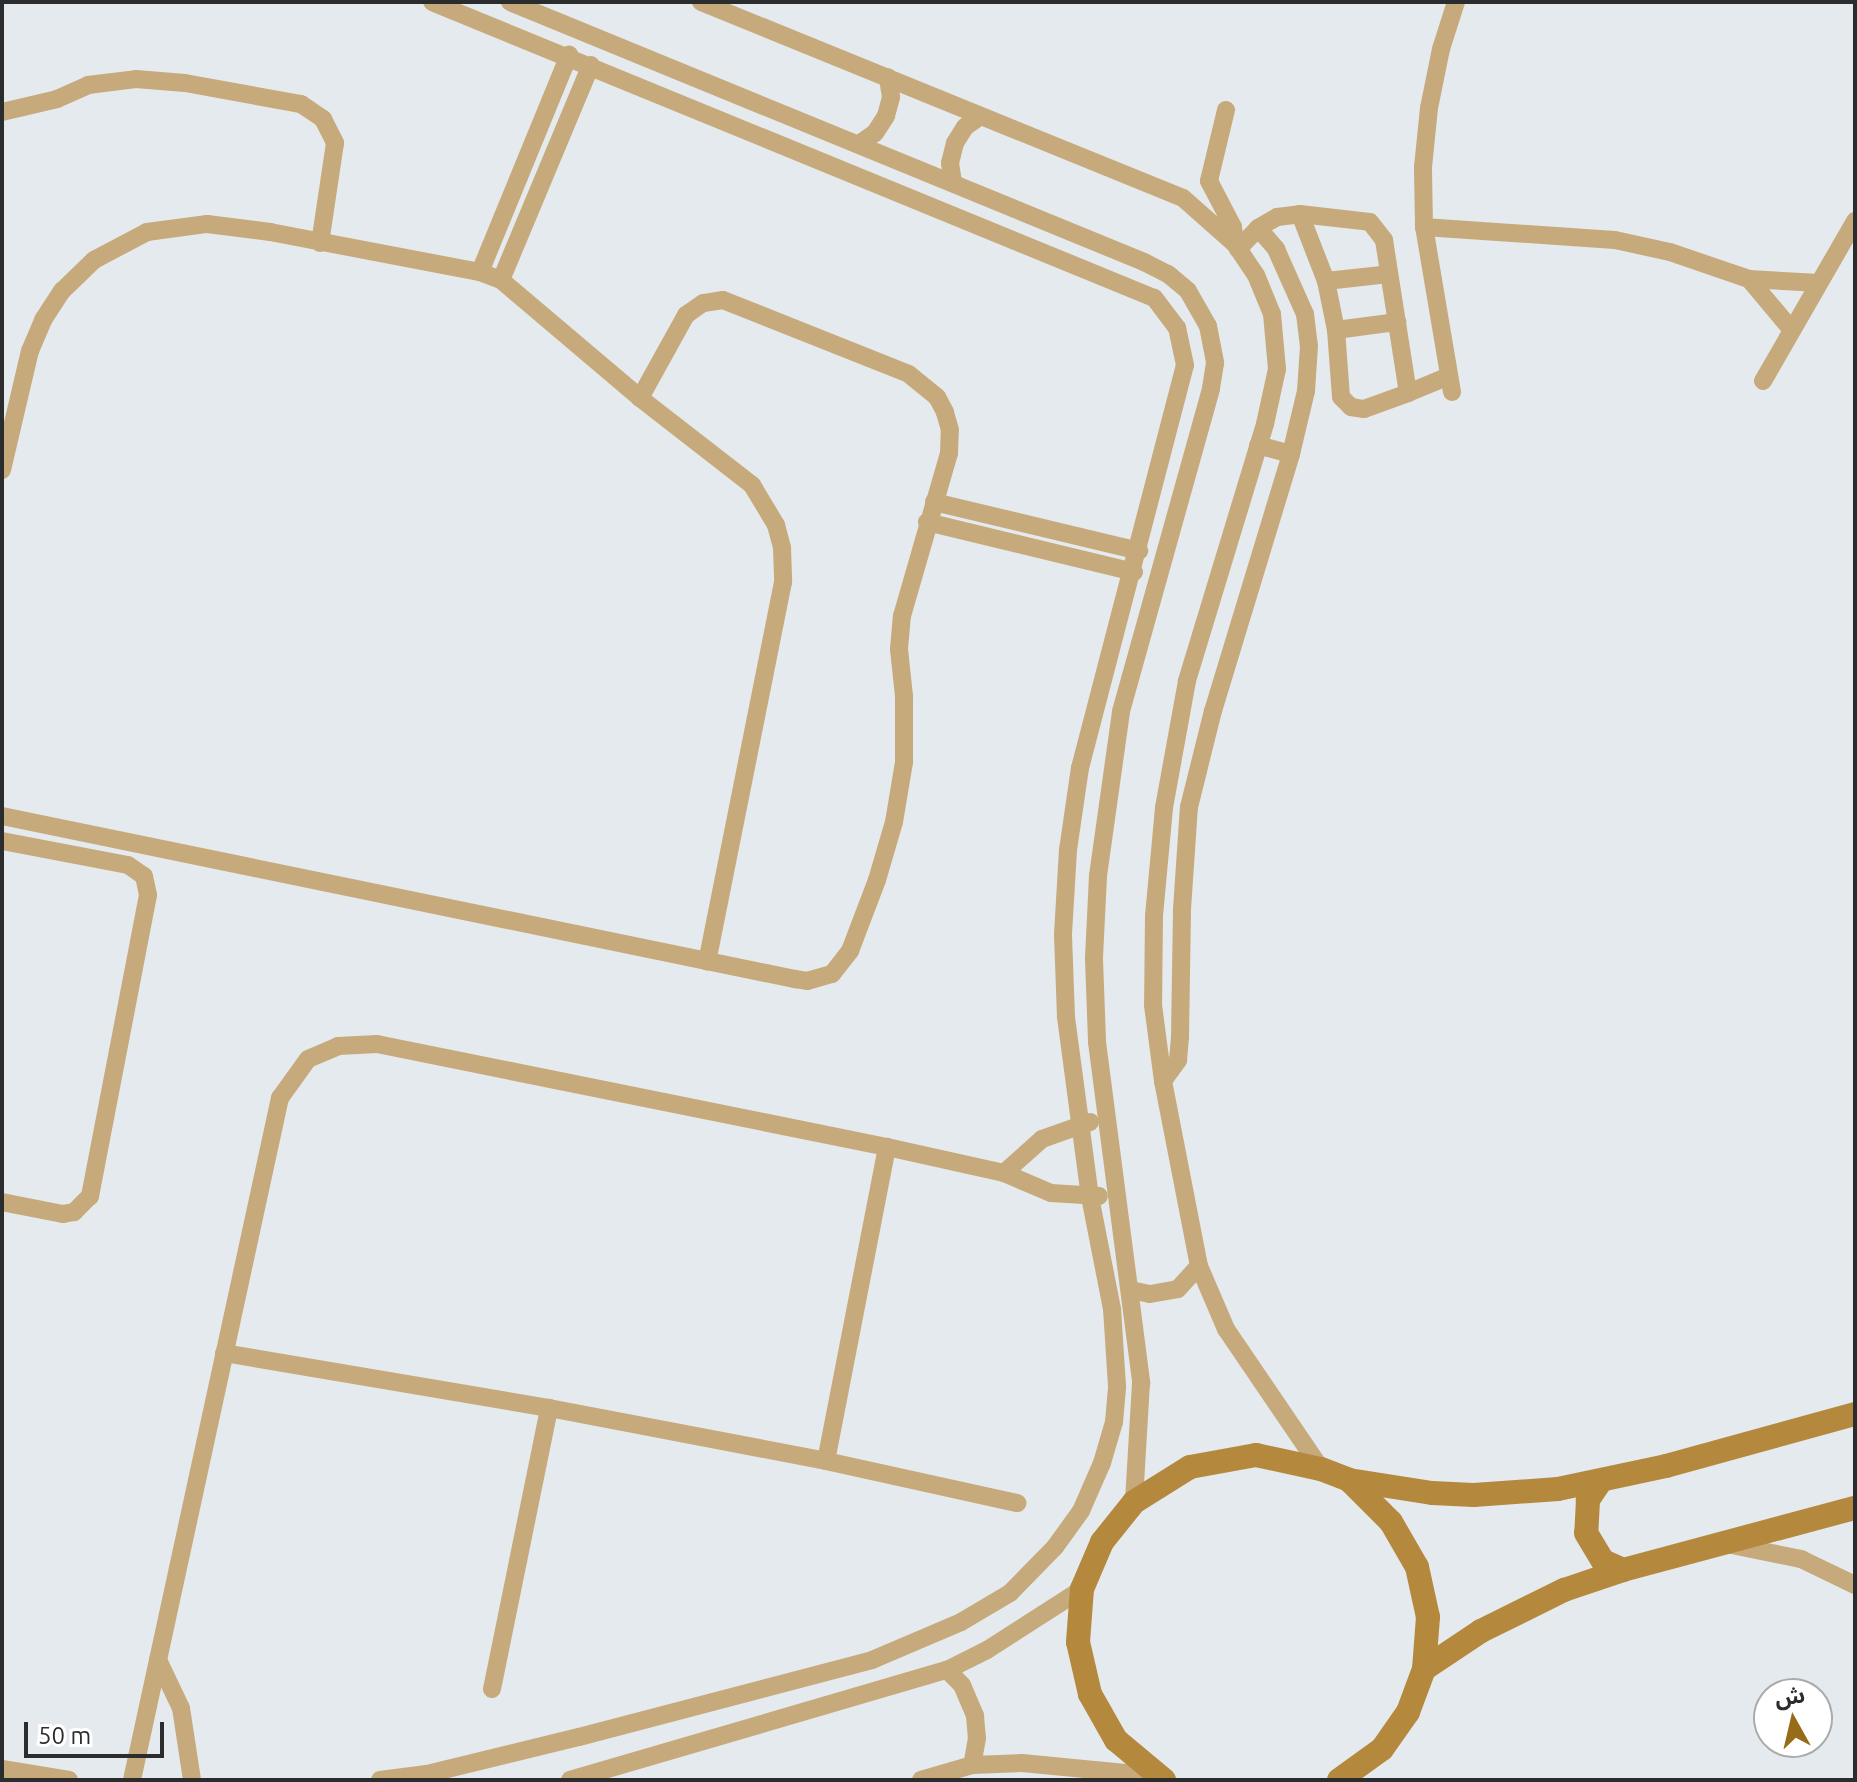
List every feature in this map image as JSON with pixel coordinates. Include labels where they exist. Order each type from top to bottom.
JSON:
[{"type":"street","points":[[380,1780],[427,1774],[564,1741],[872,1660],[961,1622],[1010,1593],[1055,1547],[1081,1511],[1102,1463],[1114,1422],[1117,1386],[1112,1309],[1090,1197],[1065,1003],[1063,934],[1068,850],[1080,768],[1134,572],[1185,365],[1177,328],[1154,298],[569,55],[432,2]]},
{"type":"street","points":[[510,2],[953,182],[1168,274],[1188,291],[1212,337],[1215,363],[1211,389],[1121,712],[1107,794],[1094,959],[1104,1119],[1131,1290],[1141,1383],[1134,1502]]},
{"type":"street","points":[[701,2],[1183,198],[1237,246],[1256,275],[1272,314],[1277,369],[1258,445],[1187,681],[1164,808],[1154,916],[1153,1005],[1163,1081],[1199,1266],[1226,1329],[1321,1469]]},
{"type":"street","points":[[1300,214],[1326,281],[1336,330],[1337,382],[1341,397],[1351,407],[1364,409],[1408,393],[1450,384],[1424,227],[1423,167],[1429,108],[1441,49],[1456,2]]},
{"type":"street","points":[[480,272],[569,55]]},
{"type":"street","points":[[501,280],[591,65]]},
{"type":"street","points":[[859,144],[875,133],[886,116],[891,97],[888,77]]},
{"type":"street","points":[[2,112],[57,99],[88,85],[136,79],[185,83],[301,104],[323,119],[335,143],[320,243]]},
{"type":"street","points":[[551,99],[573,108]]},
{"type":"street","points":[[1226,110],[1209,181],[1233,227],[1237,246]]},
{"type":"street","points":[[953,182],[950,163],[955,143],[965,127],[981,116]]},
{"type":"street","points":[[1237,246],[1277,217],[1300,214],[1370,222],[1384,240],[1408,393]]},
{"type":"street","points":[[1763,381],[1855,221]]},
{"type":"street","points":[[2,470],[30,351],[43,320],[62,291],[94,260],[120,244],[177,225],[207,224],[480,272],[501,280],[640,398],[752,485],[766,504],[782,548],[780,599],[707,961]]},
{"type":"street","points":[[1424,227],[1615,240],[1697,259],[1749,279],[1819,283]]},
{"type":"street","points":[[1163,1081],[1178,1060],[1182,909],[1189,807],[1221,683],[1291,454],[1306,391],[1309,346],[1305,314],[1294,283],[1276,249],[1258,228]]},
{"type":"street","points":[[1326,281],[1389,274]]},
{"type":"street","points":[[1749,279],[1791,329]]},
{"type":"street","points":[[2,816],[807,981],[832,974],[850,951],[877,880],[894,822],[904,762],[904,707],[899,649],[902,616],[949,453],[950,430],[937,397],[909,374],[733,302],[712,300],[686,315],[640,398]]},
{"type":"street","points":[[1336,330],[1397,322]]},
{"type":"street","points":[[1258,445],[1291,454]]},
{"type":"street","points":[[934,502],[1139,551]]},
{"type":"street","points":[[927,522],[1134,572]]},
{"type":"street","points":[[2,841],[128,865],[144,876],[148,895],[90,1196],[74,1212],[63,1214],[2,1202]]},
{"type":"street","points":[[132,1780],[280,1098],[308,1059],[338,1046],[377,1044],[887,1147],[1004,1173],[1051,1193],[1090,1197],[1117,1195]]},
{"type":"street","points":[[1004,1173],[1042,1139],[1079,1124],[1104,1119]]},
{"type":"street","points":[[826,1461],[887,1147]]},
{"type":"street","points":[[1131,1290],[1150,1294],[1178,1289],[1199,1266]]},
{"type":"street","points":[[224,1353],[549,1408],[826,1461],[1017,1503]]},
{"type":"street","points":[[492,1689],[549,1408]]},
{"type":"street","points":[[1160,1778],[1116,1740],[1090,1694],[1078,1642],[1082,1589],[1102,1542],[1134,1502],[1190,1467],[1256,1455],[1321,1469],[1349,1480],[1418,1491],[1474,1495],[1530,1492],[1600,1482],[1855,1414]]},
{"type":"street","points":[[1349,1480],[1391,1522],[1417,1567],[1428,1617],[1424,1669],[1408,1712],[1382,1749],[1371,1780]]},
{"type":"street","points":[[1600,1482],[1588,1500],[1586,1533],[1603,1561],[1623,1570]]},
{"type":"street","points":[[1424,1669],[1481,1631],[1535,1602],[1623,1570],[1855,1508]]},
{"type":"street","points":[[1724,1543],[1801,1559],[1855,1585]]},
{"type":"street","points":[[570,1780],[947,1670],[987,1650],[1082,1589]]},
{"type":"street","points":[[158,1660],[181,1708],[192,1780]]},
{"type":"street","points":[[947,1670],[962,1685],[975,1716],[977,1738],[972,1765]]},
{"type":"street","points":[[1339,1780],[1382,1749]]},
{"type":"street","points":[[921,1780],[972,1765],[1073,1765],[1160,1778]]},
{"type":"street","points":[[2,1769],[69,1780]]}]
